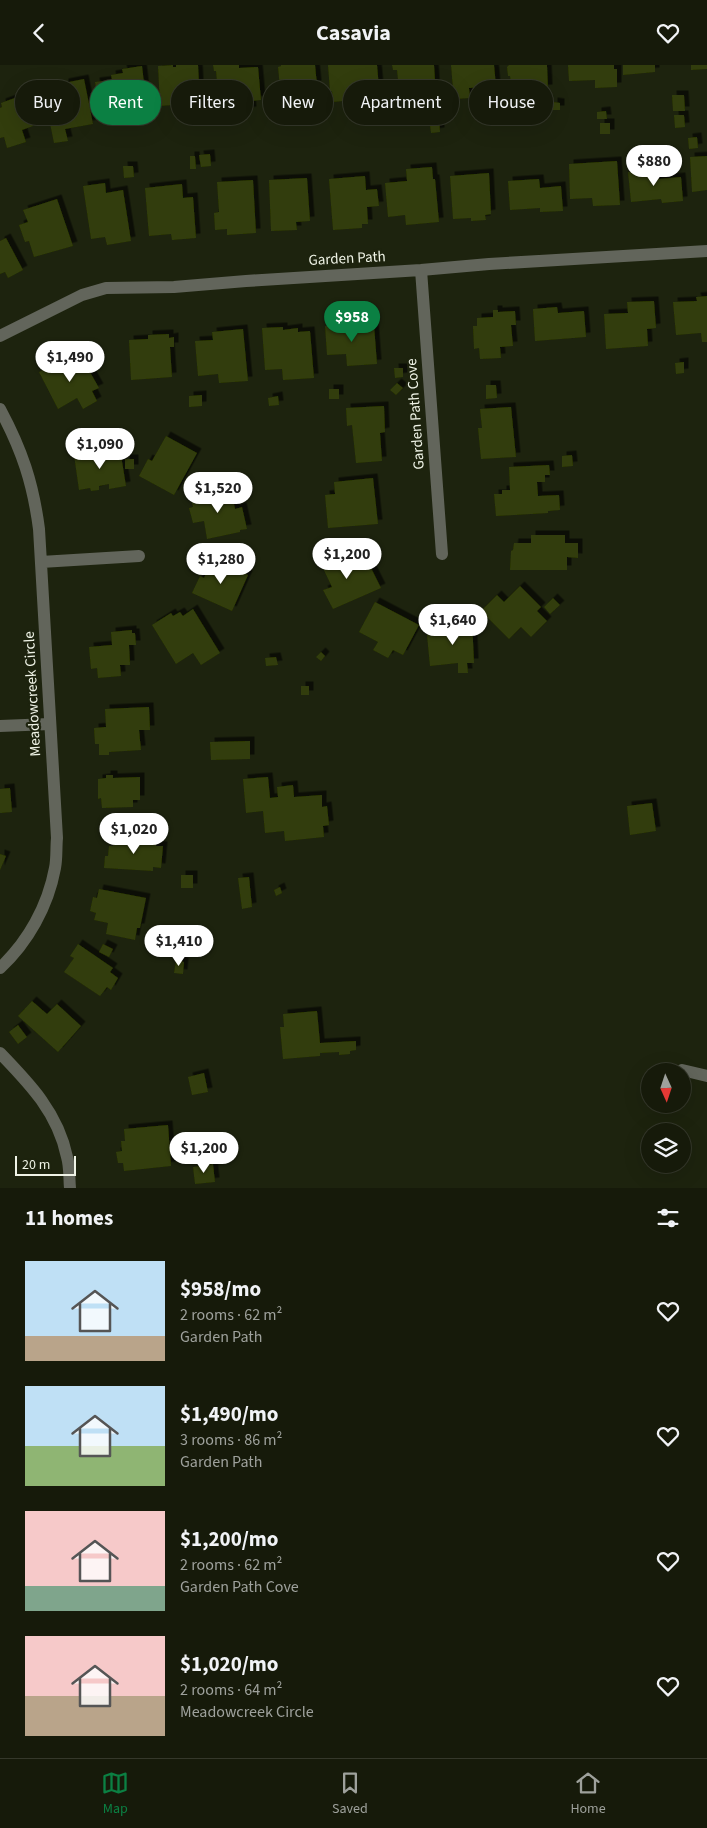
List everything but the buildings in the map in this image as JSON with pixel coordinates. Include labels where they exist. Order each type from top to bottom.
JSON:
[{"type":"street","name":"Garden Path","points":[[0,336],[82,295],[106,288],[174,287],[489,264],[707,251]]},
{"type":"street","name":"Garden Path Cove","points":[[421,270],[442,555]]},
{"type":"street","name":"Meadowcreek Circle","points":[[0,409],[12,431],[25,463],[40,529],[57,838],[55,868],[48,896],[35,924],[19,948],[0,968]]},
{"type":"street","points":[[41,562],[139,556]]},
{"type":"street","points":[[0,725],[50,724]]},
{"type":"street","points":[[0,1053],[29,1083],[54,1118],[68,1158],[70,1188]]},
{"type":"street","points":[[691,1073],[707,1077]]}]
